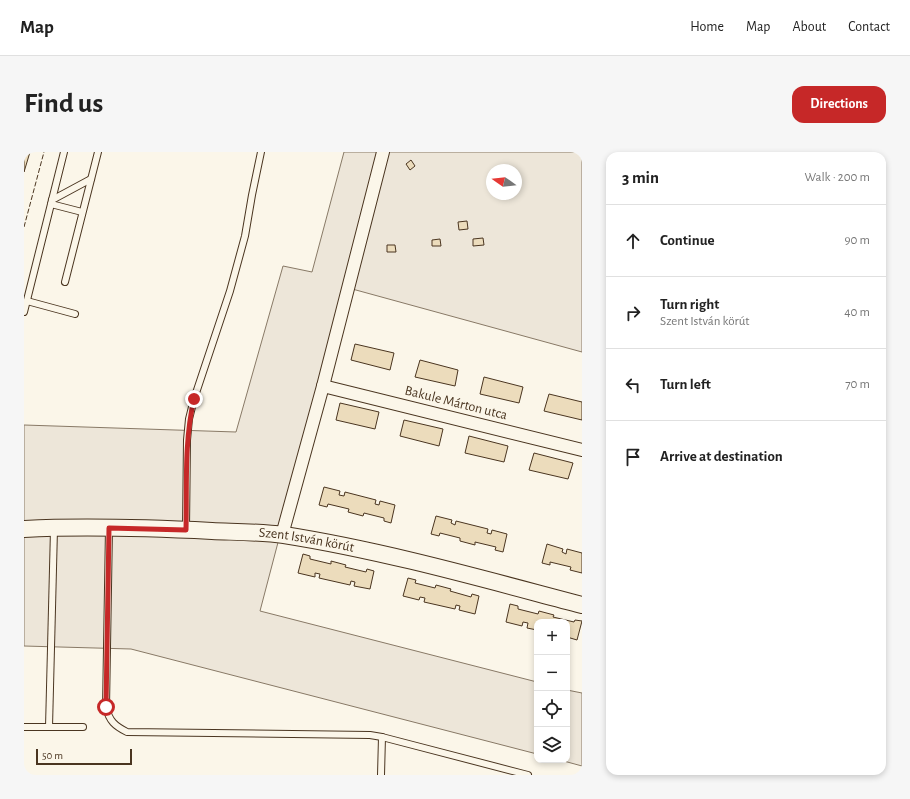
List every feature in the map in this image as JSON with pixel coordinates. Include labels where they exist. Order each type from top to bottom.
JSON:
[{"type":"street","points":[[282,535],[323,386],[383,152]]},
{"type":"street","name":"Bakule Márton utca","points":[[323,386],[582,450]]},
{"type":"street","name":"Szent István körút","points":[[24,529],[109,528],[282,535],[343,545],[404,558],[582,605]]},
{"type":"lane","points":[[24,312],[64,152]]},
{"type":"lane","points":[[65,282],[98,152]]},
{"type":"lane","points":[[186,530],[187,440],[190,419],[194,399],[230,291],[245,236],[261,152]]},
{"type":"lane","points":[[51,202],[91,180]]},
{"type":"lane","points":[[51,202],[82,212]]},
{"type":"lane","points":[[27,301],[75,314]]},
{"type":"lane","points":[[49,727],[54,528]]},
{"type":"lane","points":[[109,528],[106,707],[110,722],[118,728],[127,732],[370,735],[528,775]]},
{"type":"lane","points":[[24,727],[83,727]]},
{"type":"lane","points":[[381,775],[382,737]]},
{"type":"shaded area","points":[[344,152],[582,152],[582,352],[345,287],[260,611],[534,681],[534,753],[131,649],[24,646],[24,425],[236,432],[283,266],[312,272]]},
{"type":"shaded area","points":[[570,691],[582,693],[582,766],[570,763]]},
{"type":"building","points":[[24,152],[30,152],[24,172]]},
{"type":"building","points":[[411,160],[415,166],[410,170],[406,164]]},
{"type":"building","points":[[467,221],[468,229],[459,230],[458,222]]},
{"type":"building","points":[[483,238],[484,245],[473,246],[473,239]]},
{"type":"building","points":[[440,239],[441,246],[432,246],[432,240]]},
{"type":"building","points":[[387,245],[395,245],[396,252],[387,252]]},
{"type":"building","points":[[355,344],[394,353],[390,370],[351,360]]},
{"type":"building","points":[[420,360],[458,370],[455,386],[415,377]]},
{"type":"building","points":[[484,377],[523,387],[519,403],[480,394]]},
{"type":"building","points":[[549,394],[582,402],[582,420],[544,411]]},
{"type":"building","points":[[340,403],[379,412],[375,429],[336,420]]},
{"type":"building","points":[[404,420],[443,429],[439,446],[400,436]]},
{"type":"building","points":[[469,436],[508,446],[504,462],[465,453]]},
{"type":"building","points":[[534,453],[573,463],[568,479],[529,470]]},
{"type":"building","points":[[324,487],[340,491],[339,495],[344,496],[345,492],[376,500],[375,504],[379,505],[380,501],[395,505],[391,523],[384,521],[384,518],[364,513],[363,516],[348,512],[349,509],[328,504],[327,507],[319,505]]},
{"type":"building","points":[[436,516],[452,520],[451,523],[455,525],[456,521],[488,529],[487,533],[491,534],[492,530],[507,534],[503,552],[495,550],[496,547],[475,542],[475,545],[460,541],[460,538],[440,533],[439,536],[431,534]]},
{"type":"building","points":[[547,544],[563,549],[562,552],[566,554],[567,549],[582,553],[582,573],[570,570],[571,567],[550,562],[550,565],[542,563]]},
{"type":"building","points":[[303,554],[310,556],[310,559],[331,564],[331,561],[346,565],[345,567],[366,572],[367,569],[374,571],[370,589],[354,586],[355,582],[351,581],[350,585],[319,578],[320,574],[315,573],[315,577],[298,573]]},
{"type":"building","points":[[408,578],[416,580],[415,583],[435,588],[436,585],[471,597],[472,594],[479,596],[475,614],[459,610],[460,606],[456,605],[455,609],[424,602],[425,598],[420,597],[419,600],[403,596]]},
{"type":"building","points":[[510,604],[518,606],[518,609],[538,614],[539,611],[554,615],[553,617],[561,619],[534,619],[534,629],[527,628],[528,623],[523,622],[522,626],[506,622]]},
{"type":"building","points":[[570,621],[582,621],[577,640],[570,638]]},
{"type":"fence","points":[[24,227],[44,152]]},
{"type":"route","points":[[106,707],[109,528],[186,530],[187,440],[194,399]]}]
